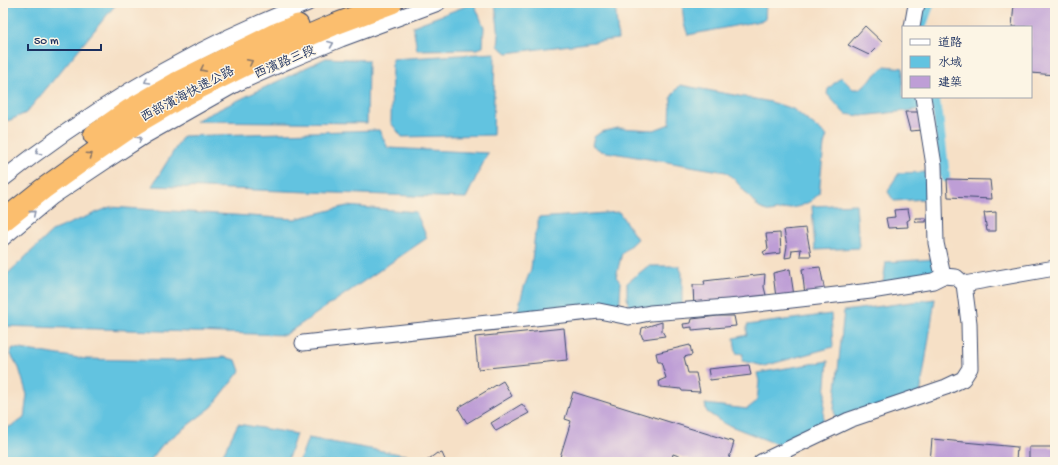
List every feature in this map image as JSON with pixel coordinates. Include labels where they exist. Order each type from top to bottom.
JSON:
[{"type":"highway","name":"西部濱海快速公路","points":[[3,204],[64,156],[129,110],[149,98],[275,34],[354,3]]},
{"type":"highway","name":"西部濱海快速公路","points":[[3,221],[96,150],[135,124],[182,96],[282,47],[333,25],[392,3]]},
{"type":"street","points":[[3,179],[28,159],[118,98],[168,68],[268,18],[308,3]]},
{"type":"street","name":"西濱路三段","points":[[3,238],[52,197],[106,161],[146,135],[236,84],[335,42],[438,3]]},
{"type":"street","points":[[912,26],[918,3]]},
{"type":"street","points":[[923,98],[934,166],[936,244],[943,276]]},
{"type":"street","points":[[964,284],[1055,268]]},
{"type":"street","points":[[303,343],[599,311],[629,317],[650,313],[748,305],[886,289],[934,281],[943,276],[956,277],[964,284],[970,323],[970,368],[963,379],[946,387],[849,420],[761,462]]},
{"type":"water","points":[[3,3],[117,3],[26,113],[8,121],[3,118]]},
{"type":"water","points":[[474,3],[484,27],[483,47],[477,49],[417,50],[413,26]]},
{"type":"water","points":[[495,3],[615,3],[618,39],[507,53],[498,46],[499,36]]},
{"type":"water","points":[[682,3],[766,3],[765,20],[688,35],[684,24]]},
{"type":"water","points":[[495,53],[493,135],[402,137],[391,123],[392,59]]},
{"type":"water","points":[[326,58],[368,60],[367,123],[195,121]]},
{"type":"water","points":[[885,66],[902,68],[902,98],[922,98],[924,109],[861,116],[845,114],[827,94],[828,89],[841,77],[853,89],[860,89]]},
{"type":"water","points":[[680,85],[771,102],[793,109],[827,136],[824,145],[819,194],[811,201],[801,206],[770,212],[759,208],[726,172],[601,151],[592,145],[594,137],[601,132],[618,128],[654,130],[670,124],[671,97]]},
{"type":"water","points":[[379,130],[388,148],[488,153],[466,198],[152,186],[183,136]]},
{"type":"water","points":[[927,172],[926,199],[894,201],[888,192],[899,173]]},
{"type":"water","points":[[856,204],[859,248],[815,250],[812,206]]},
{"type":"water","points":[[347,206],[416,212],[427,238],[285,335],[3,326],[3,278],[54,230],[110,207],[295,219]]},
{"type":"water","points":[[619,212],[637,239],[622,253],[616,277],[621,282],[619,314],[522,321],[518,310],[524,287],[531,269],[535,233],[538,229],[538,218]]},
{"type":"water","points":[[935,259],[936,280],[882,289],[886,262]]},
{"type":"water","points":[[648,266],[679,266],[682,273],[682,309],[630,314],[627,297],[627,283]]},
{"type":"water","points":[[935,299],[920,395],[835,420],[834,409],[844,311]]},
{"type":"water","points":[[831,314],[833,347],[764,366],[742,361],[743,354],[736,353],[734,338],[747,335],[747,325]]},
{"type":"water","points":[[13,348],[86,359],[177,361],[224,357],[236,360],[240,371],[212,407],[163,444],[149,462],[3,462],[3,430],[24,418],[27,395],[19,368],[10,353]]},
{"type":"water","points":[[828,361],[822,431],[784,447],[723,423],[707,412],[705,404],[747,409],[757,401],[759,381],[757,373]]},
{"type":"water","points":[[238,424],[296,434],[287,462],[219,462]]},
{"type":"water","points":[[308,438],[411,456],[403,462],[299,462]]},
{"type":"building","points":[[1014,3],[1055,3],[1055,75],[1032,73],[1032,26],[1012,26]]},
{"type":"building","points":[[865,26],[882,42],[869,55],[848,45]]},
{"type":"building","points":[[905,112],[920,112],[923,130],[910,131]]},
{"type":"building","points":[[947,179],[990,180],[992,199],[948,197]]},
{"type":"building","points":[[908,209],[910,219],[907,221],[908,227],[888,228],[886,218],[895,217],[894,210]]},
{"type":"building","points":[[996,212],[996,231],[987,231],[984,213]]},
{"type":"building","points":[[915,218],[926,218],[926,222],[916,222]]},
{"type":"building","points":[[806,228],[811,256],[800,256],[801,249],[792,250],[791,257],[785,258],[787,246],[784,230]]},
{"type":"building","points":[[780,233],[781,253],[765,255],[763,252],[768,249],[766,234]]},
{"type":"building","points":[[820,267],[825,292],[805,295],[802,269]]},
{"type":"building","points":[[790,269],[794,296],[776,298],[773,273]]},
{"type":"building","points":[[765,274],[764,287],[767,299],[694,308],[693,285],[705,285],[704,281]]},
{"type":"building","points":[[734,316],[736,326],[692,330],[692,327],[684,328],[683,324],[691,323],[692,319]]},
{"type":"building","points":[[662,322],[662,331],[665,336],[643,339],[641,334],[642,328]]},
{"type":"building","points":[[564,328],[567,360],[478,369],[475,337]]},
{"type":"building","points":[[690,345],[692,355],[684,357],[688,373],[696,373],[700,392],[682,391],[681,389],[660,387],[659,381],[666,378],[661,362],[658,362],[656,353]]},
{"type":"building","points":[[749,365],[751,375],[710,380],[708,369]]},
{"type":"building","points":[[503,381],[512,396],[467,423],[458,408]]},
{"type":"building","points":[[573,392],[734,442],[728,462],[697,462],[673,454],[671,462],[575,462],[560,457],[571,421],[565,419]]},
{"type":"building","points":[[522,404],[529,413],[496,431],[491,423]]},
{"type":"building","points":[[932,439],[1017,447],[1016,462],[930,462]]},
{"type":"building","points":[[1029,447],[1055,447],[1055,462],[1029,462]]},
{"type":"building","points":[[437,453],[442,453],[446,462],[425,462]]},
{"type":"waterway","points":[[921,26],[930,3]]},
{"type":"waterway","points":[[934,98],[938,115],[945,177]]}]
